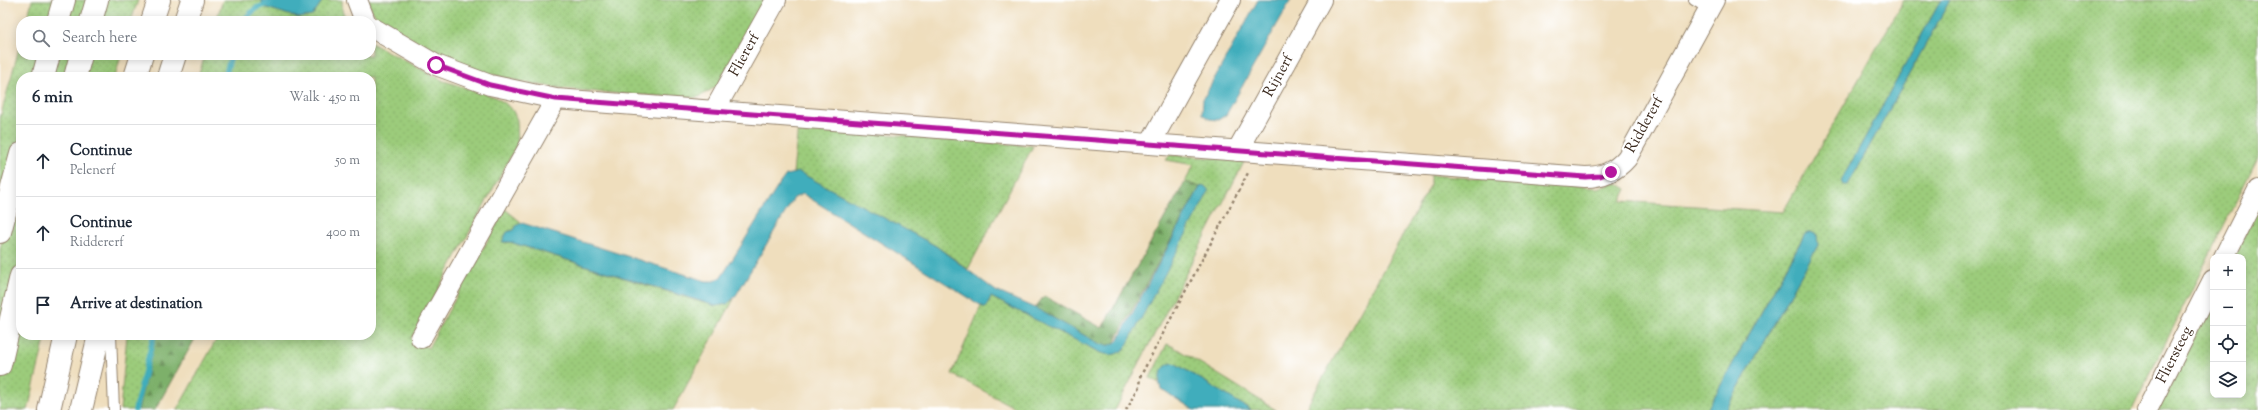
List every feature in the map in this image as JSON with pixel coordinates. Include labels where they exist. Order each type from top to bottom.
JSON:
[{"type":"main road","points":[[59,16],[64,0]]},
{"type":"main road","points":[[92,16],[97,0]]},
{"type":"main road","points":[[154,16],[159,0]]},
{"type":"main road","points":[[187,16],[192,0]]},
{"type":"main road","points":[[44,72],[48,60]]},
{"type":"main road","points":[[77,72],[80,60]]},
{"type":"main road","points":[[137,72],[140,60]]},
{"type":"main road","points":[[169,72],[173,60]]},
{"type":"main road","points":[[0,232],[16,173]]},
{"type":"main road","points":[[0,365],[16,297]]},
{"type":"main road","points":[[48,410],[65,340]]},
{"type":"main road","points":[[81,410],[98,340]]},
{"type":"street","points":[[357,0],[364,16]]},
{"type":"street","name":"Fliererf","points":[[714,111],[776,0]]},
{"type":"street","points":[[1150,144],[1230,0]]},
{"type":"street","name":"Rijnerf","points":[[1246,152],[1321,0]]},
{"type":"street","name":"Riddererf","points":[[376,30],[436,65],[490,85],[556,99],[1585,177],[1606,174],[1616,169],[1627,158],[1706,3]]},
{"type":"street","points":[[421,338],[556,99]]},
{"type":"street","points":[[2226,254],[2258,190]]},
{"type":"street","name":"Fliersteeg","points":[[2147,410],[2210,286]]},
{"type":"lane","points":[[111,340],[114,410]]},
{"type":"path","points":[[1126,410],[1139,387],[1140,377],[1252,165],[1246,152]]},
{"type":"green space","points":[[32,0],[58,0],[53,16],[28,16]]},
{"type":"green space","points":[[68,0],[91,0],[86,16],[64,16]]},
{"type":"green space","points":[[102,0],[138,0],[133,16],[97,16]]},
{"type":"green space","points":[[223,0],[261,0],[264,7],[293,16],[218,16]]},
{"type":"green space","points":[[323,0],[342,0],[342,10],[345,16],[312,16]]},
{"type":"green space","points":[[367,0],[765,0],[717,86],[699,97],[688,98],[615,93],[547,86],[513,80],[479,70],[446,58],[391,29],[375,15]]},
{"type":"green space","points":[[1904,0],[1941,0],[1841,181],[1848,185],[1950,0],[2258,0],[2258,157],[2132,410],[1726,410],[1818,245],[1817,235],[1811,232],[1804,235],[1707,410],[1305,410],[1430,186],[1430,175],[1597,188],[1617,183],[1627,189],[1621,201],[1783,212]]},
{"type":"green space","points":[[376,46],[444,81],[495,97],[505,103],[513,111],[517,120],[518,143],[411,339],[428,348],[505,209],[522,223],[517,225],[514,230],[509,231],[505,243],[510,242],[704,303],[731,301],[734,299],[673,410],[177,410],[216,340],[376,340],[376,72],[200,72],[203,60],[376,60]]},
{"type":"green space","points":[[16,59],[42,60],[38,72],[16,72],[16,152],[0,211],[0,118]]},
{"type":"green space","points":[[52,60],[74,60],[71,72],[48,72]]},
{"type":"green space","points":[[85,60],[120,60],[116,72],[81,72]]},
{"type":"green space","points":[[798,127],[1033,146],[968,269],[936,246],[799,172],[793,173]]},
{"type":"green space","points":[[1170,155],[1243,160],[1244,162],[1115,410],[1019,410],[952,374],[981,306],[985,308],[991,297],[1101,353],[1116,354],[1205,186],[1200,187],[1185,182],[1194,165],[1166,160]]},
{"type":"green space","points":[[1185,182],[1200,187],[1114,343],[1107,346],[1100,344],[1035,308],[1044,296],[1102,328]]},
{"type":"green space","points":[[16,189],[16,273],[0,338],[0,249]]},
{"type":"green space","points":[[2258,207],[2258,410],[2158,410],[2210,305],[2210,398],[2246,398],[2246,254],[2235,254]]},
{"type":"green space","points":[[16,318],[16,340],[45,340],[28,410],[0,410],[0,384]]},
{"type":"green space","points":[[127,340],[155,340],[138,410],[120,410]]},
{"type":"green space","points":[[155,340],[194,340],[155,410],[138,410]]},
{"type":"green space","points":[[1167,344],[1276,410],[1251,410],[1176,364],[1160,376],[1159,383],[1150,378]]},
{"type":"water","points":[[261,0],[323,0],[312,16],[293,16],[264,7]]},
{"type":"water","points":[[1258,0],[1291,0],[1226,115],[1218,120],[1209,119],[1202,114],[1203,99]]},
{"type":"water","points":[[1941,0],[1950,0],[1848,185],[1843,185],[1841,181]]},
{"type":"water","points":[[799,172],[936,246],[996,291],[1039,310],[1100,344],[1108,345],[1118,340],[1200,187],[1205,186],[1209,191],[1126,347],[1121,352],[1111,355],[1101,353],[991,297],[985,308],[803,194],[794,198],[735,297],[727,304],[716,306],[510,242],[502,242],[507,232],[514,230],[517,225],[522,223],[706,281],[714,281],[722,276],[786,175]]},
{"type":"water","points":[[1811,232],[1817,235],[1818,245],[1726,410],[1707,410],[1805,234]]},
{"type":"water","points":[[1172,363],[1251,410],[1194,410],[1161,389],[1159,381],[1161,373],[1165,367]]},
{"type":"waterway","points":[[248,16],[256,8],[268,4]]},
{"type":"waterway","points":[[226,72],[230,60]]},
{"type":"waterway","points":[[135,410],[153,340]]},
{"type":"route","points":[[436,65],[490,85],[556,99],[1585,177],[1600,176],[1611,172]]}]
